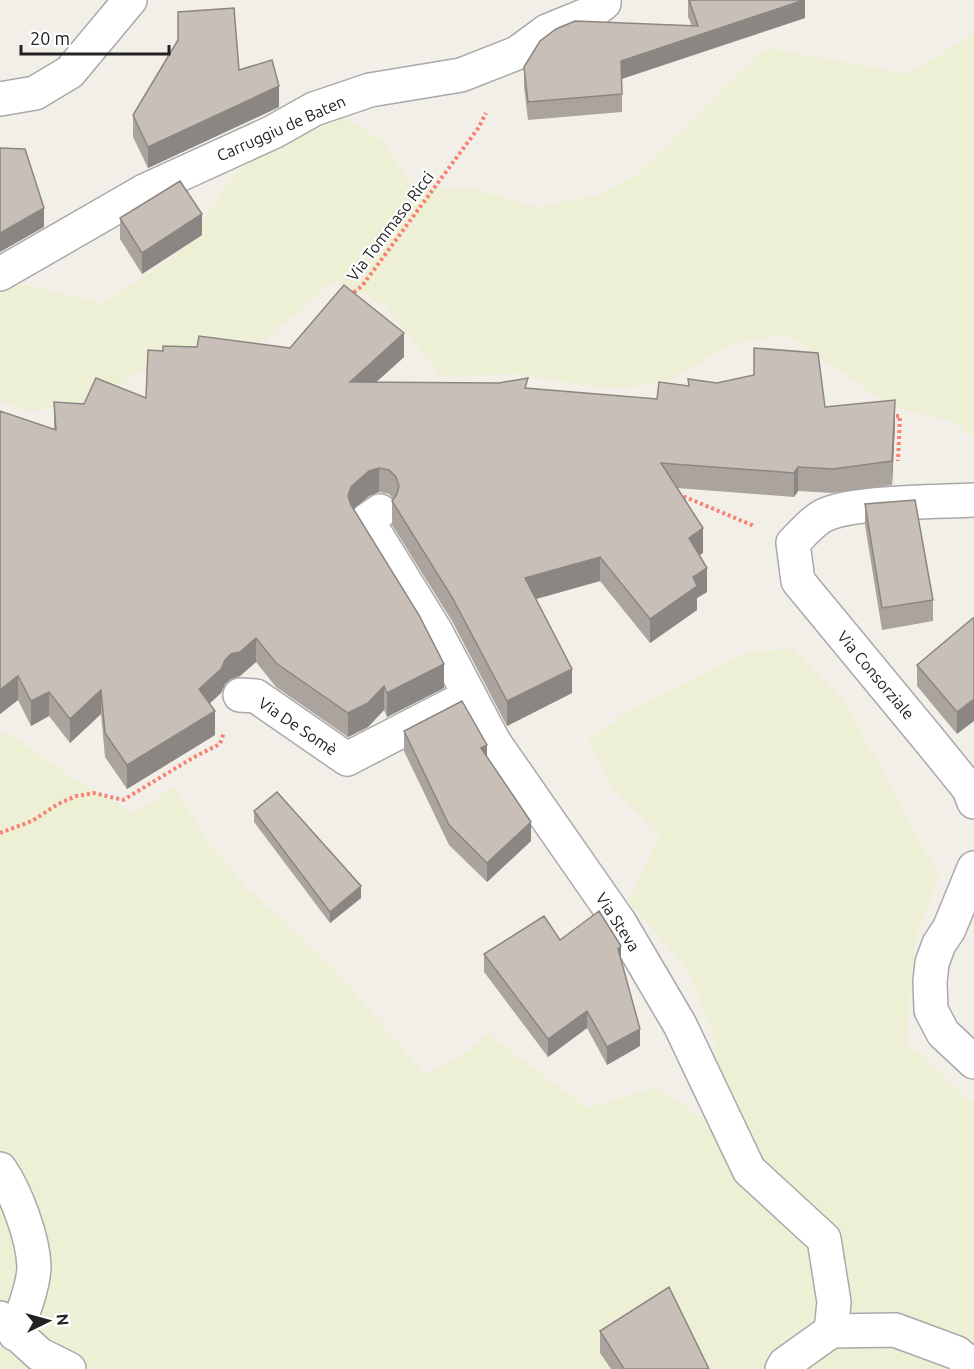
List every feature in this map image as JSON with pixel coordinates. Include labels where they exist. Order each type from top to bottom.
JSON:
[{"type":"street","points":[[0,99],[35,93],[70,72],[130,0]]},
{"type":"street","name":"Carruggiu de Baten","points":[[0,274],[144,191],[273,132],[314,110],[370,90],[461,75],[517,53],[547,31],[591,13],[604,3],[604,0]]},
{"type":"street","points":[[793,543],[822,516],[840,510],[974,500]]},
{"type":"street","name":"Via Steva","points":[[374,515],[494,742],[620,923],[680,1025],[749,1170],[824,1239],[834,1302],[831,1331]]},
{"type":"street","name":"Via Consorziale","points":[[793,543],[798,581],[954,770],[969,789],[974,802]]},
{"type":"street","name":"Via De Somè","points":[[240,695],[256,696],[347,759],[469,696]]},
{"type":"street","points":[[974,868],[949,929],[939,944],[932,963],[930,982],[931,1010],[943,1033],[974,1062]]},
{"type":"street","points":[[0,1169],[8,1181],[25,1225],[34,1267],[25,1311],[8,1326],[39,1354],[69,1369]]},
{"type":"street","points":[[782,1369],[831,1331],[895,1330],[957,1353],[974,1367]]},
{"type":"path","name":"Via Tommaso Ricci","points":[[346,298],[362,286],[479,127],[517,53]]},
{"type":"path","points":[[889,416],[900,416]]},
{"type":"path","points":[[674,492],[793,543]]},
{"type":"path","name":"Via De Somè","points":[[0,832],[32,821],[58,804],[76,796],[94,793],[123,800],[220,744],[224,730],[218,713],[220,706],[225,700],[240,695]]},
{"type":"path","points":[[179,757],[185,763]]},
{"type":"green space","points":[[974,33],[974,437],[947,420],[892,407],[787,334],[732,344],[665,383],[607,389],[516,374],[440,376],[385,305],[335,280],[265,340],[143,370],[87,405],[29,411],[0,401],[0,289],[11,282],[102,303],[184,248],[241,165],[271,139],[341,117],[381,139],[415,189],[475,189],[536,207],[599,195],[638,173],[724,87],[768,48],[908,74]]},
{"type":"green space","points":[[793,648],[845,702],[939,876],[916,938],[906,1042],[974,1102],[974,1369],[0,1369],[0,735],[8,732],[59,769],[134,814],[174,787],[209,843],[245,886],[334,968],[425,1075],[470,1050],[487,1034],[588,1108],[657,1087],[722,1132],[714,1038],[689,972],[628,901],[660,835],[616,792],[588,740],[638,705],[745,653]]},
{"type":"building","points":[[689,0],[804,0],[621,61],[622,94],[528,102],[524,67],[540,41],[556,29],[575,21],[698,26]]},
{"type":"building","points":[[234,8],[239,70],[272,60],[279,86],[148,147],[133,115],[178,40],[178,12]]},
{"type":"building","points":[[0,148],[25,149],[44,208],[0,233]]},
{"type":"building","points":[[180,181],[202,214],[142,253],[120,218]]},
{"type":"building","points":[[344,285],[404,333],[350,382],[499,383],[528,378],[525,388],[657,399],[659,382],[689,386],[688,379],[717,383],[754,375],[754,348],[818,353],[825,407],[895,400],[892,461],[833,469],[798,467],[794,473],[661,463],[703,528],[689,538],[707,568],[693,577],[697,586],[650,619],[600,557],[525,578],[572,669],[507,701],[452,597],[392,501],[399,486],[396,477],[389,470],[379,468],[369,471],[351,487],[348,496],[351,505],[419,615],[444,664],[387,693],[384,686],[368,703],[348,713],[276,663],[256,638],[240,652],[231,654],[221,669],[199,689],[215,711],[127,765],[105,733],[101,690],[70,719],[49,692],[31,701],[18,676],[0,690],[0,411],[56,430],[54,402],[84,404],[96,378],[146,398],[148,350],[163,351],[163,346],[197,347],[199,336],[290,348]]},
{"type":"building","points":[[915,500],[933,600],[882,608],[865,504]]},
{"type":"building","points":[[973,618],[974,699],[957,712],[917,665]]},
{"type":"building","points":[[462,701],[487,745],[481,748],[531,822],[487,863],[449,825],[404,731]]},
{"type":"building","points":[[277,792],[361,886],[330,912],[254,811]]},
{"type":"building","points":[[599,911],[621,946],[618,949],[640,1029],[607,1047],[587,1011],[548,1039],[484,954],[544,916],[560,940]]},
{"type":"building","points":[[669,1287],[709,1369],[624,1369],[600,1331]]}]
